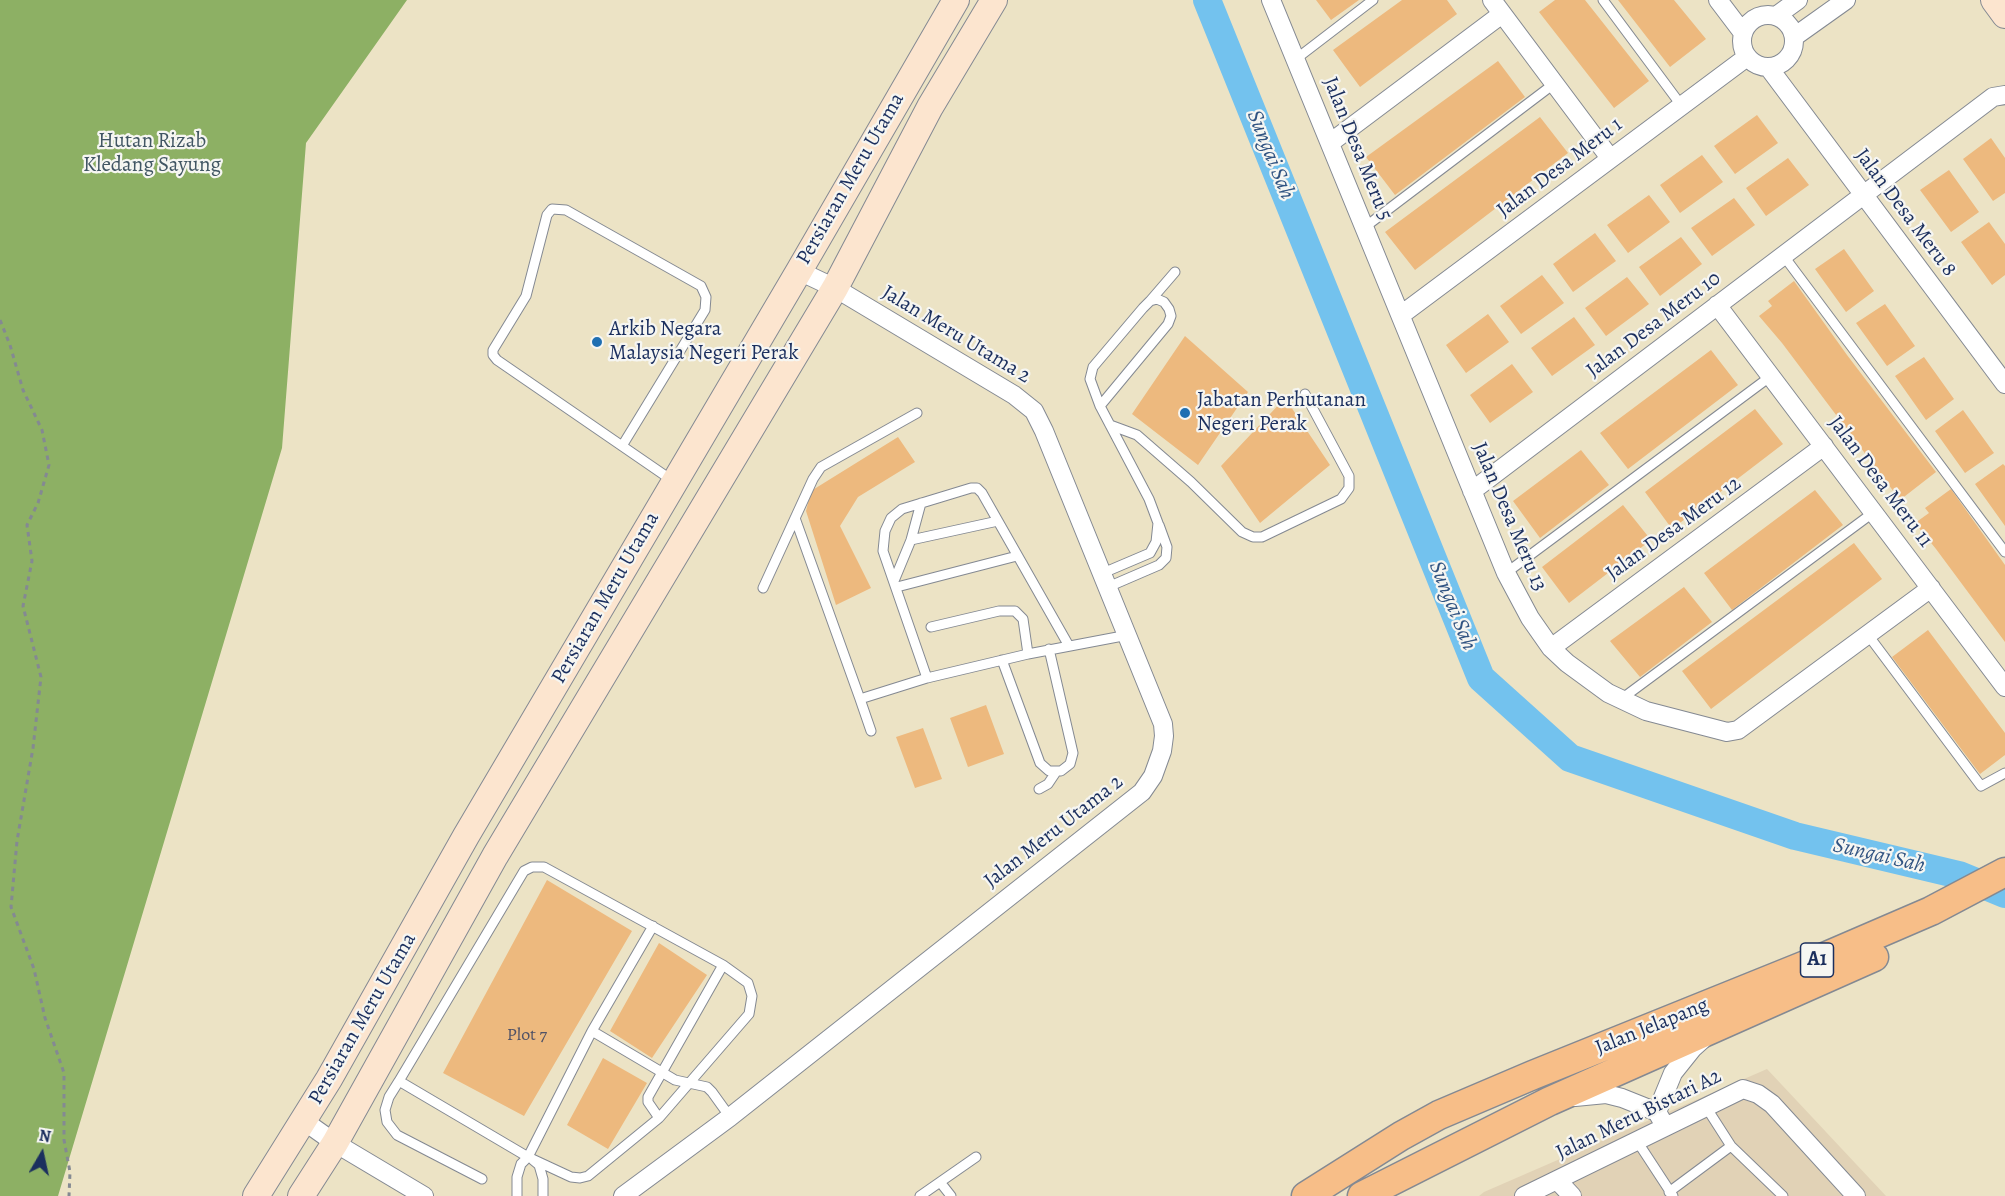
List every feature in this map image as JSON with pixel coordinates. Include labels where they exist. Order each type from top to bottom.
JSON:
[{"type":"main road","name":"Persiaran Meru Utama","points":[[256,1196],[304,1121],[466,836],[956,0]]},
{"type":"main road","name":"Persiaran Meru Utama","points":[[301,1196],[335,1143],[495,856],[835,288],[930,107],[994,0]]},
{"type":"main road","points":[[1994,0],[2005,15]]},
{"type":"main road","points":[[905,85],[930,107]]},
{"type":"main road","name":"Jalan Jelapang","points":[[1362,1196],[1550,1101],[1717,1026],[1937,918],[2005,873]]},
{"type":"main road","name":"Jalan Jelapang","points":[[1306,1196],[1439,1115],[1808,964],[2005,892]]},
{"type":"street","name":"Jalan Desa Meru 5","points":[[1271,0],[1401,315]]},
{"type":"street","points":[[1718,0],[1743,33]]},
{"type":"street","points":[[1776,16],[1798,0]]},
{"type":"street","points":[[1794,37],[1845,0]]},
{"type":"street","points":[[1330,143],[1497,7],[1610,158]]},
{"type":"street","points":[[1760,16],[1776,16],[1788,24],[1795,45],[1789,58],[1776,67],[1769,68],[1753,63],[1747,57],[1742,42],[1743,33],[1752,20],[1760,16]]},
{"type":"street","name":"Jalan Desa Meru 1","points":[[1401,315],[1747,57]]},
{"type":"street","name":"Jalan Desa Meru 8","points":[[1769,68],[2005,384]]},
{"type":"street","name":"Jalan Desa Meru 10","points":[[1472,491],[1993,97],[2005,95]]},
{"type":"street","name":"Jalan Meru Utama 2","points":[[623,1196],[730,1117],[1142,792],[1150,784],[1162,751],[1164,736],[1162,724],[1128,635],[1034,411],[1014,395],[835,288],[799,271]]},
{"type":"street","name":"Jalan Desa Meru 11","points":[[1717,305],[2005,687]]},
{"type":"street","name":"Jalan Desa Meru 13","points":[[1401,315],[1506,573],[1530,618],[1551,648],[1587,679],[1620,700],[1646,711],[1714,729],[1727,732],[1738,730],[1931,588]]},
{"type":"street","name":"Jalan Desa Meru 12","points":[[1551,648],[1824,446]]},
{"type":"street","points":[[1550,1101],[1606,1094],[1622,1098],[1661,1119],[1677,1067],[1693,1048],[1717,1026]]},
{"type":"street","name":"Jalan Meru Bistari A2","points":[[1524,1196],[1637,1141],[1661,1119],[1706,1107],[1743,1089],[1758,1094],[1772,1104],[1856,1196]]},
{"type":"street","points":[[304,1121],[335,1143],[424,1196]]},
{"type":"street","points":[[1557,1180],[1572,1196]]},
{"type":"lane","points":[[1296,59],[1373,0]]},
{"type":"lane","points":[[1603,0],[1681,105]]},
{"type":"lane","points":[[1365,227],[1555,83]]},
{"type":"lane","points":[[622,446],[705,310],[706,297],[701,286],[566,210],[552,209],[547,215],[526,296],[493,350],[493,355],[622,446],[675,482]]},
{"type":"lane","points":[[1783,255],[2005,552]]},
{"type":"lane","points":[[1105,580],[1159,565],[1166,558],[1167,547],[1149,500],[1100,406],[1090,379],[1093,367],[1175,272]]},
{"type":"lane","points":[[1100,406],[1168,324],[1171,316],[1170,309],[1164,302],[1157,299],[1150,301]]},
{"type":"lane","points":[[1506,573],[1771,376]]},
{"type":"lane","points":[[1110,425],[1137,435],[1191,482],[1242,532],[1253,537],[1262,537],[1341,499],[1348,488],[1349,476],[1305,394]]},
{"type":"lane","points":[[763,588],[813,478],[821,467],[917,413]]},
{"type":"lane","points":[[927,678],[883,551],[885,531],[896,513],[921,502],[977,488],[1069,646]]},
{"type":"lane","points":[[895,584],[911,540],[921,502]]},
{"type":"lane","points":[[1620,700],[1874,512]]},
{"type":"lane","points":[[795,518],[871,731]]},
{"type":"lane","points":[[911,540],[998,521]]},
{"type":"lane","points":[[1105,580],[1150,553],[1156,542],[1158,523]]},
{"type":"lane","points":[[895,584],[1017,556]]},
{"type":"lane","points":[[931,627],[999,611],[1015,611],[1023,619],[1029,654]]},
{"type":"lane","points":[[860,699],[927,678],[1002,660],[1128,635]]},
{"type":"lane","points":[[1868,635],[1981,786],[2005,773]]},
{"type":"lane","points":[[1002,660],[1040,764],[1056,772],[1065,769],[1073,753],[1049,649]]},
{"type":"lane","points":[[1039,789],[1048,784],[1056,772]]},
{"type":"lane","points":[[482,1179],[397,1135],[387,1122],[385,1110],[388,1097],[524,871],[532,867],[543,867],[723,965],[748,983],[752,996],[749,1014],[659,1118],[588,1176],[571,1177],[528,1157]]},
{"type":"lane","points":[[517,1196],[517,1177],[521,1164],[528,1157],[592,1031],[653,926]]},
{"type":"lane","points":[[659,1118],[648,1099],[723,965]]},
{"type":"lane","points":[[592,1031],[675,1080],[706,1087],[730,1117]]},
{"type":"lane","points":[[399,1081],[539,1165],[543,1179],[543,1196]]},
{"type":"lane","points":[[1706,1107],[1731,1146],[1783,1196]]},
{"type":"lane","points":[[1637,1141],[1671,1194],[1731,1146]]},
{"type":"lane","points":[[920,1196],[976,1156]]},
{"type":"lane","points":[[940,1182],[951,1196]]},
{"type":"path","points":[[0,320],[23,390],[42,430],[50,465],[38,503],[27,525],[32,561],[23,606],[41,677],[33,748],[17,841],[11,907],[34,969],[45,1018],[64,1074],[64,1140],[70,1172],[69,1196]]},
{"type":"shaded area","points":[[1767,1069],[1886,1196],[1479,1196],[1484,1192]]},
{"type":"green space","name":"Hutan Rizab Kledang Sayung","points":[[0,0],[407,0],[306,143],[282,448],[58,1196],[0,1196]]},
{"type":"building","points":[[1316,0],[1359,0],[1331,20]]},
{"type":"building","points":[[1402,0],[1447,0],[1457,14],[1360,87],[1333,50]]},
{"type":"building","points":[[1555,0],[1585,0],[1649,81],[1614,108],[1539,12]]},
{"type":"building","points":[[1618,0],[1674,0],[1706,39],[1670,67]]},
{"type":"building","points":[[1498,61],[1525,97],[1395,195],[1366,157]]},
{"type":"building","points":[[1757,115],[1778,143],[1735,174],[1714,146]]},
{"type":"building","points":[[1540,117],[1568,153],[1415,270],[1385,232]]},
{"type":"building","points":[[1991,138],[2005,158],[2005,193],[1993,201],[1963,159]]},
{"type":"building","points":[[1702,155],[1723,182],[1680,213],[1660,185]]},
{"type":"building","points":[[1788,158],[1809,185],[1766,216],[1746,188]]},
{"type":"building","points":[[1949,170],[1979,212],[1951,232],[1920,190]]},
{"type":"building","points":[[1649,195],[1670,222],[1628,253],[1607,225]]},
{"type":"building","points":[[1734,198],[1755,225],[1712,256],[1691,228]]},
{"type":"building","points":[[1989,222],[2005,244],[2005,275],[1992,285],[1961,242]]},
{"type":"building","points":[[1595,233],[1616,261],[1573,292],[1553,264]]},
{"type":"building","points":[[1681,237],[1702,264],[1660,296],[1639,267]]},
{"type":"building","points":[[1844,249],[1874,291],[1846,312],[1815,269]]},
{"type":"building","points":[[1542,275],[1564,303],[1521,334],[1500,306]]},
{"type":"building","points":[[1627,277],[1649,304],[1606,336],[1585,308]]},
{"type":"building","points":[[1794,281],[1936,472],[1900,500],[1782,343],[1759,316],[1772,306],[1768,301]]},
{"type":"building","points":[[1885,304],[1915,346],[1887,366],[1856,323]]},
{"type":"building","points":[[1488,314],[1509,342],[1466,373],[1446,345]]},
{"type":"building","points":[[1574,317],[1595,345],[1552,376],[1531,348]]},
{"type":"building","points":[[1185,336],[1248,392],[1198,465],[1132,414]]},
{"type":"building","points":[[1711,350],[1738,385],[1628,469],[1600,433]]},
{"type":"building","points":[[1924,357],[1954,399],[1926,420],[1895,376]]},
{"type":"building","points":[[1512,364],[1533,392],[1490,423],[1470,395]]},
{"type":"building","points":[[1285,398],[1330,465],[1260,523],[1221,466]]},
{"type":"building","points":[[1755,409],[1783,444],[1672,529],[1645,492]]},
{"type":"building","points":[[1963,410],[1994,453],[1965,473],[1935,431]]},
{"type":"building","points":[[898,437],[915,462],[858,497],[840,526],[871,588],[836,605],[806,511],[811,491]]},
{"type":"building","points":[[1581,450],[1609,485],[1540,538],[1513,501]]},
{"type":"building","points":[[2003,464],[2005,466],[2005,526],[1975,484]]},
{"type":"building","points":[[1951,489],[2005,565],[2005,642],[1915,523],[1929,513],[1925,508]]},
{"type":"building","points":[[1815,490],[1843,525],[1732,610],[1704,573]]},
{"type":"building","points":[[1623,505],[1651,540],[1569,603],[1542,567]]},
{"type":"building","points":[[1854,543],[1882,579],[1711,709],[1682,671]]},
{"type":"building","points":[[1684,587],[1712,622],[1640,677],[1610,641]]},
{"type":"building","points":[[1928,630],[2005,733],[2005,755],[1980,774],[1892,657]]},
{"type":"building","points":[[986,705],[1004,754],[968,767],[950,718]]},
{"type":"building","points":[[923,728],[942,779],[915,788],[896,737]]},
{"type":"building","points":[[547,880],[632,931],[524,1116],[443,1073]]},
{"type":"building","points":[[659,943],[707,975],[652,1058],[610,1031]]},
{"type":"building","points":[[603,1058],[647,1083],[608,1149],[567,1125]]},
{"type":"waterway","name":"Sungai Sah","points":[[1207,0],[1481,678],[1570,758],[1795,836],[1959,875],[2005,894]]},
{"type":"place","name":"Arkib Negara Malaysia Negeri Perak","points":[[597,342]]},
{"type":"place","name":"Jabatan Perhutanan Negeri Perak","points":[[1185,413]]}]
